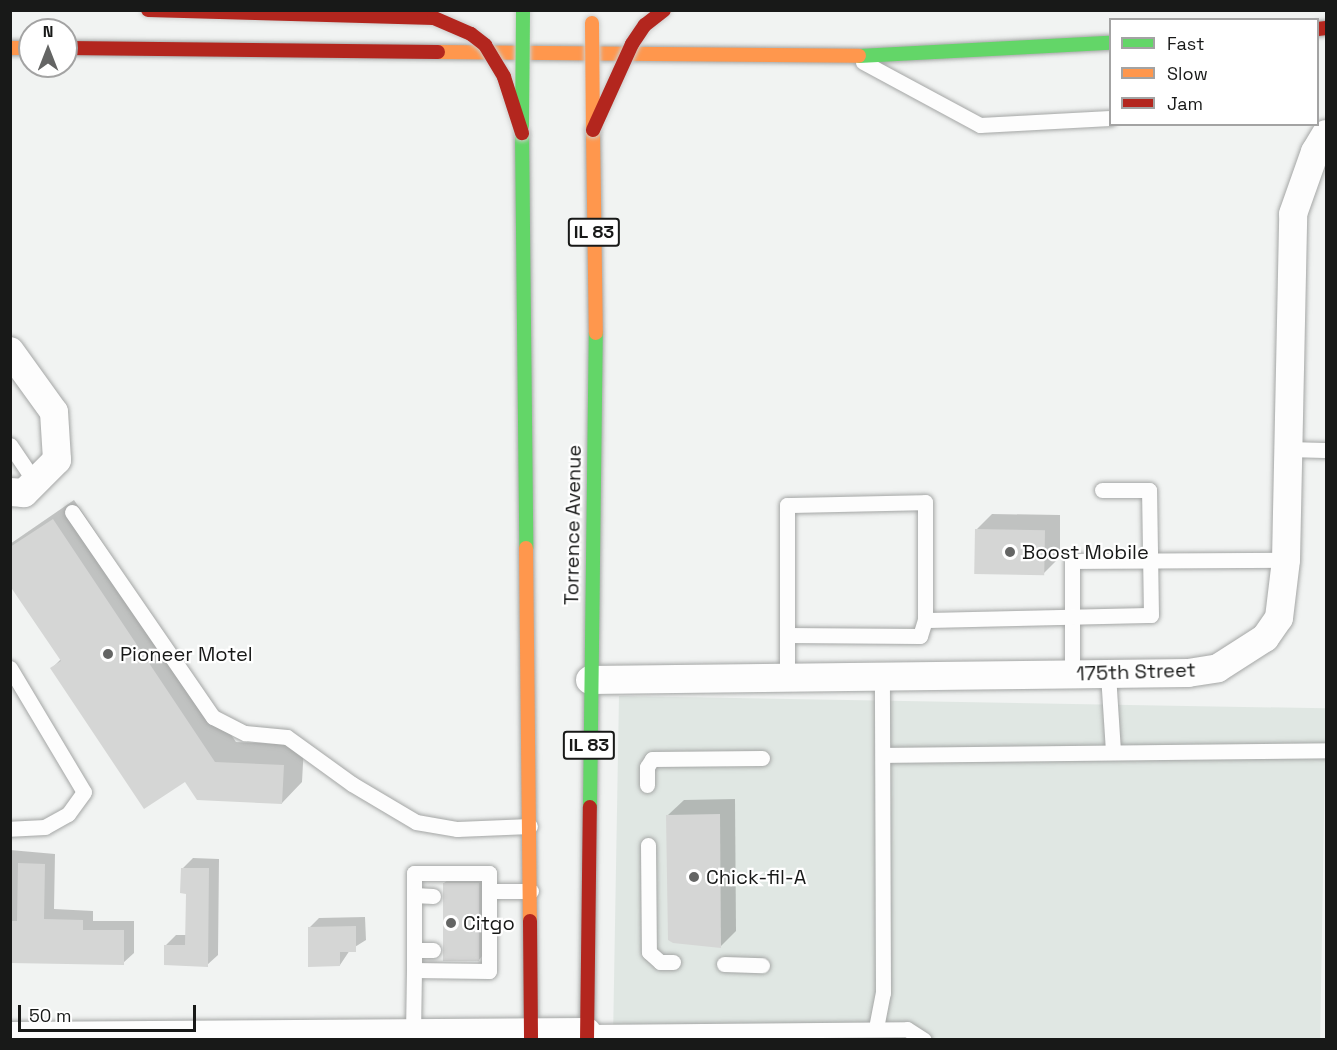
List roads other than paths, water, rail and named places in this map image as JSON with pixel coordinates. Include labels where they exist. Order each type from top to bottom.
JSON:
[{"type":"main road","points":[[148,10],[434,18],[485,45],[504,77],[522,133]]},
{"type":"main road","points":[[593,130],[632,44],[645,25],[664,10]]},
{"type":"main road","points":[[524,14],[522,133],[531,1036]]},
{"type":"main road","name":"Torrence Avenue","points":[[587,1036],[596,333],[590,15]]},
{"type":"main road","points":[[78,48],[853,56],[1109,44]]},
{"type":"street","name":"175th Street","points":[[590,680],[1188,673],[1218,668],[1265,638],[1280,618],[1286,560],[1286,449],[1293,214],[1315,152],[1326,134]]},
{"type":"street","points":[[10,351],[54,412],[57,460],[23,487]]},
{"type":"street","points":[[10,1036],[329,1037],[413,1034],[587,1036]]},
{"type":"lane","points":[[853,56],[980,124],[1109,118]]},
{"type":"lane","points":[[10,446],[23,487]]},
{"type":"lane","points":[[1286,449],[1326,450]]},
{"type":"lane","points":[[925,620],[1151,615],[1149,490],[1102,490]]},
{"type":"lane","points":[[787,635],[920,636],[925,620],[925,502],[787,505],[787,635],[787,677]]},
{"type":"lane","points":[[72,512],[213,717],[245,733],[287,737],[352,784],[416,822],[457,829],[530,826]]},
{"type":"lane","points":[[1072,674],[1074,617],[1072,561],[1286,560]]},
{"type":"lane","points":[[10,669],[84,792],[68,814],[45,827],[10,829]]},
{"type":"lane","points":[[1107,674],[1113,752]]},
{"type":"lane","points":[[876,1028],[883,993],[882,677]]},
{"type":"lane","points":[[884,755],[1326,750]]},
{"type":"lane","points":[[647,785],[647,767],[652,759],[762,758]]},
{"type":"lane","points":[[648,845],[650,952],[660,962],[673,962]]},
{"type":"lane","points":[[413,1034],[414,873],[489,873],[484,950],[489,971],[414,970]]},
{"type":"lane","points":[[486,895],[531,891]]},
{"type":"lane","points":[[414,895],[433,896]]},
{"type":"lane","points":[[414,950],[433,950]]},
{"type":"lane","points":[[724,964],[762,965]]},
{"type":"lane","points":[[587,1036],[876,1028],[907,1029],[924,1040]]},
{"type":"place","name":"Boost Mobile","points":[[1010,552]]},
{"type":"place","name":"Pioneer Motel","points":[[108,654]]},
{"type":"place","name":"Chick-fil-A","points":[[694,877]]},
{"type":"place","name":"Citgo","points":[[451,923]]}]
